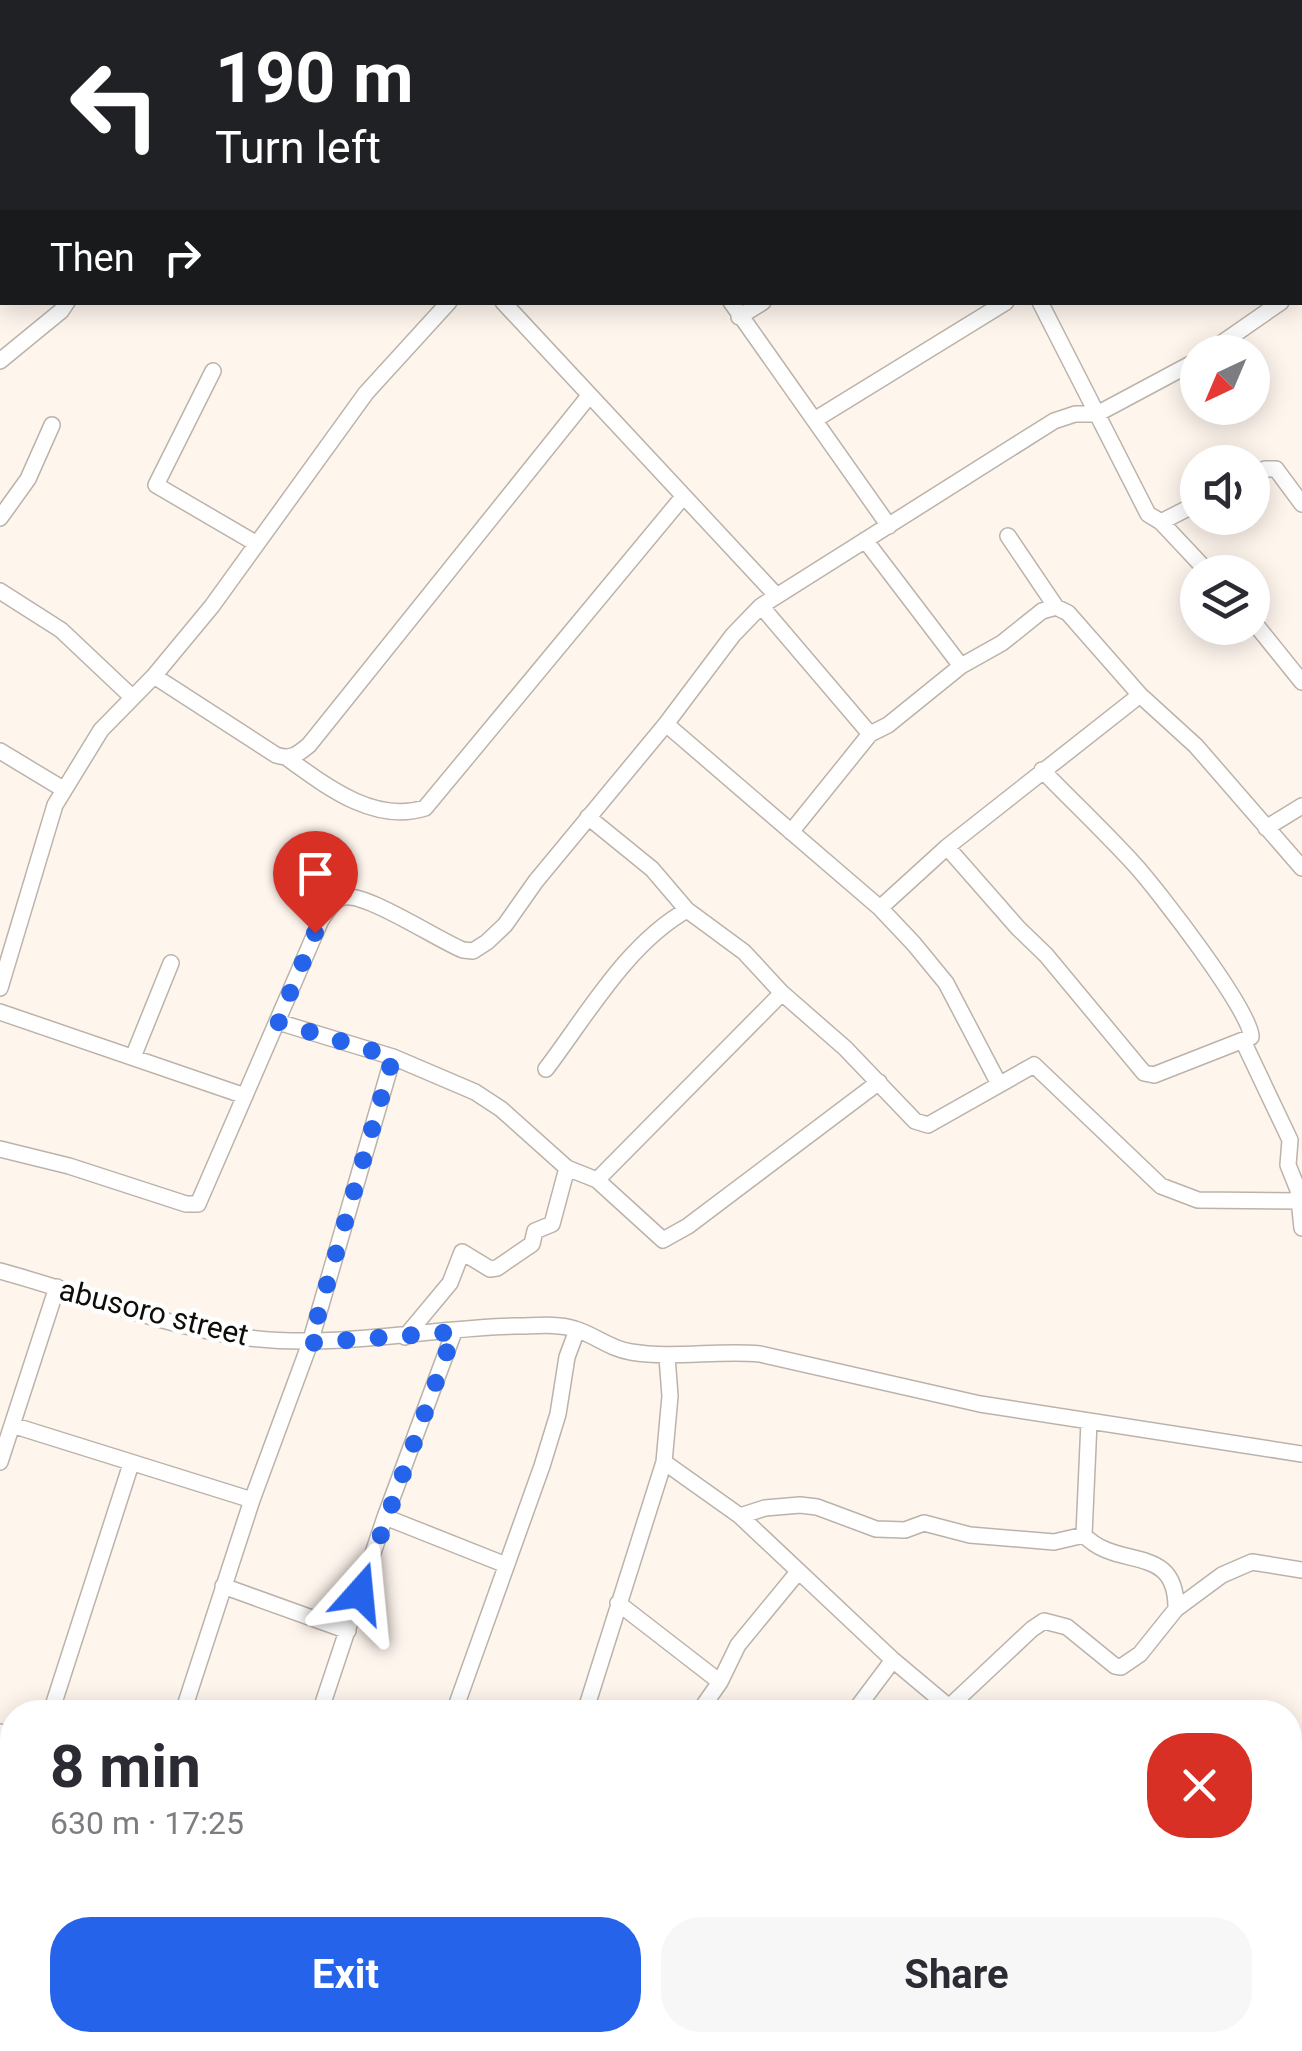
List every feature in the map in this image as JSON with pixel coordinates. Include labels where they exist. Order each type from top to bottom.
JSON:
[{"type":"street","points":[[0,360],[65,305]]},
{"type":"street","points":[[0,988],[55,805],[101,730],[154,676],[212,606],[366,392],[447,305]]},
{"type":"street","points":[[506,305],[775,594]]},
{"type":"street","points":[[816,419],[1001,305]]},
{"type":"street","points":[[1040,305],[1148,514],[1162,522],[1192,555]]},
{"type":"street","points":[[1233,335],[1277,305]]},
{"type":"street","points":[[735,310],[889,526]]},
{"type":"street","points":[[0,1149],[194,1205],[202,1200],[321,920],[340,900],[344,897],[363,902],[450,945],[472,950],[505,925],[733,635],[775,594],[1054,421],[1075,414],[1097,414],[1180,370]]},
{"type":"street","points":[[213,371],[156,484],[256,544]]},
{"type":"street","points":[[287,758],[309,746],[590,396]]},
{"type":"street","points":[[0,518],[28,479],[52,425]]},
{"type":"street","points":[[1270,469],[1276,469],[1302,504]]},
{"type":"street","points":[[154,676],[345,798],[393,810],[412,812],[425,808],[682,498]]},
{"type":"street","points":[[1162,522],[1180,512]]},
{"type":"street","points":[[1008,536],[1056,606],[1068,613],[1140,696],[1196,746],[1302,868]]},
{"type":"street","points":[[865,540],[961,666]]},
{"type":"street","points":[[0,591],[65,634],[132,697]]},
{"type":"street","points":[[761,606],[870,734]]},
{"type":"street","points":[[792,832],[870,734],[888,725],[961,666],[1002,643],[1042,610],[1056,606]]},
{"type":"street","points":[[1270,642],[1302,682]]},
{"type":"street","points":[[880,908],[947,847],[1140,696]]},
{"type":"street","points":[[666,724],[880,908],[946,983],[999,1084]]},
{"type":"street","points":[[0,751],[63,789]]},
{"type":"street","points":[[947,847],[1046,955],[1144,1073],[1154,1075],[1252,1037],[1252,1028],[1228,988],[1138,868],[1042,770]]},
{"type":"street","points":[[1266,828],[1302,806]]},
{"type":"street","points":[[588,817],[652,869],[687,910],[744,952],[915,1121],[923,1125],[1034,1065],[1160,1186],[1198,1200],[1301,1202]]},
{"type":"street","points":[[546,1068],[648,940],[687,910]]},
{"type":"street","points":[[133,1057],[171,963]]},
{"type":"street","points":[[598,1180],[782,993]]},
{"type":"street","points":[[0,1012],[245,1096]]},
{"type":"street","points":[[278,1022],[393,1057],[475,1092],[501,1109],[567,1168],[598,1180],[660,1238],[668,1240],[879,1082]]},
{"type":"street","points":[[1242,1041],[1290,1140],[1288,1166],[1301,1202],[1302,1228]]},
{"type":"street","points":[[187,1700],[252,1500],[310,1343],[393,1057]]},
{"type":"street","points":[[405,1337],[450,1283],[462,1252],[490,1269],[498,1268],[532,1244],[535,1231],[552,1224],[567,1168]]},
{"type":"street","name":"abusoro street","points":[[0,1272],[196,1328],[244,1337],[310,1343],[511,1326],[561,1326],[621,1350],[667,1356],[760,1354],[980,1404],[1302,1454]]},
{"type":"street","points":[[0,1462],[56,1287]]},
{"type":"street","points":[[458,1700],[542,1466],[578,1330]]},
{"type":"street","points":[[324,1700],[385,1517],[454,1332]]},
{"type":"street","points":[[589,1700],[664,1462],[670,1396],[667,1356]]},
{"type":"street","points":[[1089,1422],[1084,1535],[1093,1545],[1112,1554],[1161,1567],[1174,1587],[1176,1609]]},
{"type":"street","points":[[12,1425],[252,1500]]},
{"type":"street","points":[[664,1462],[740,1516],[940,1700]]},
{"type":"street","points":[[55,1700],[131,1464]]},
{"type":"street","points":[[740,1516],[765,1508],[800,1505],[818,1507],[876,1530],[904,1530],[924,1522],[970,1534],[1054,1542],[1084,1535]]},
{"type":"street","points":[[385,1517],[506,1565]]},
{"type":"street","points":[[962,1700],[1040,1622],[1067,1627],[1115,1666],[1121,1666],[1140,1654],[1176,1609],[1222,1575],[1252,1562],[1302,1570]]},
{"type":"street","points":[[707,1700],[738,1645],[798,1572]]},
{"type":"street","points":[[223,1586],[348,1631]]},
{"type":"street","points":[[618,1603],[720,1682]]},
{"type":"street","points":[[863,1700],[893,1660]]},
{"type":"route","points":[[315,933],[278,1022],[393,1057],[310,1343],[454,1332],[360,1593]]}]
